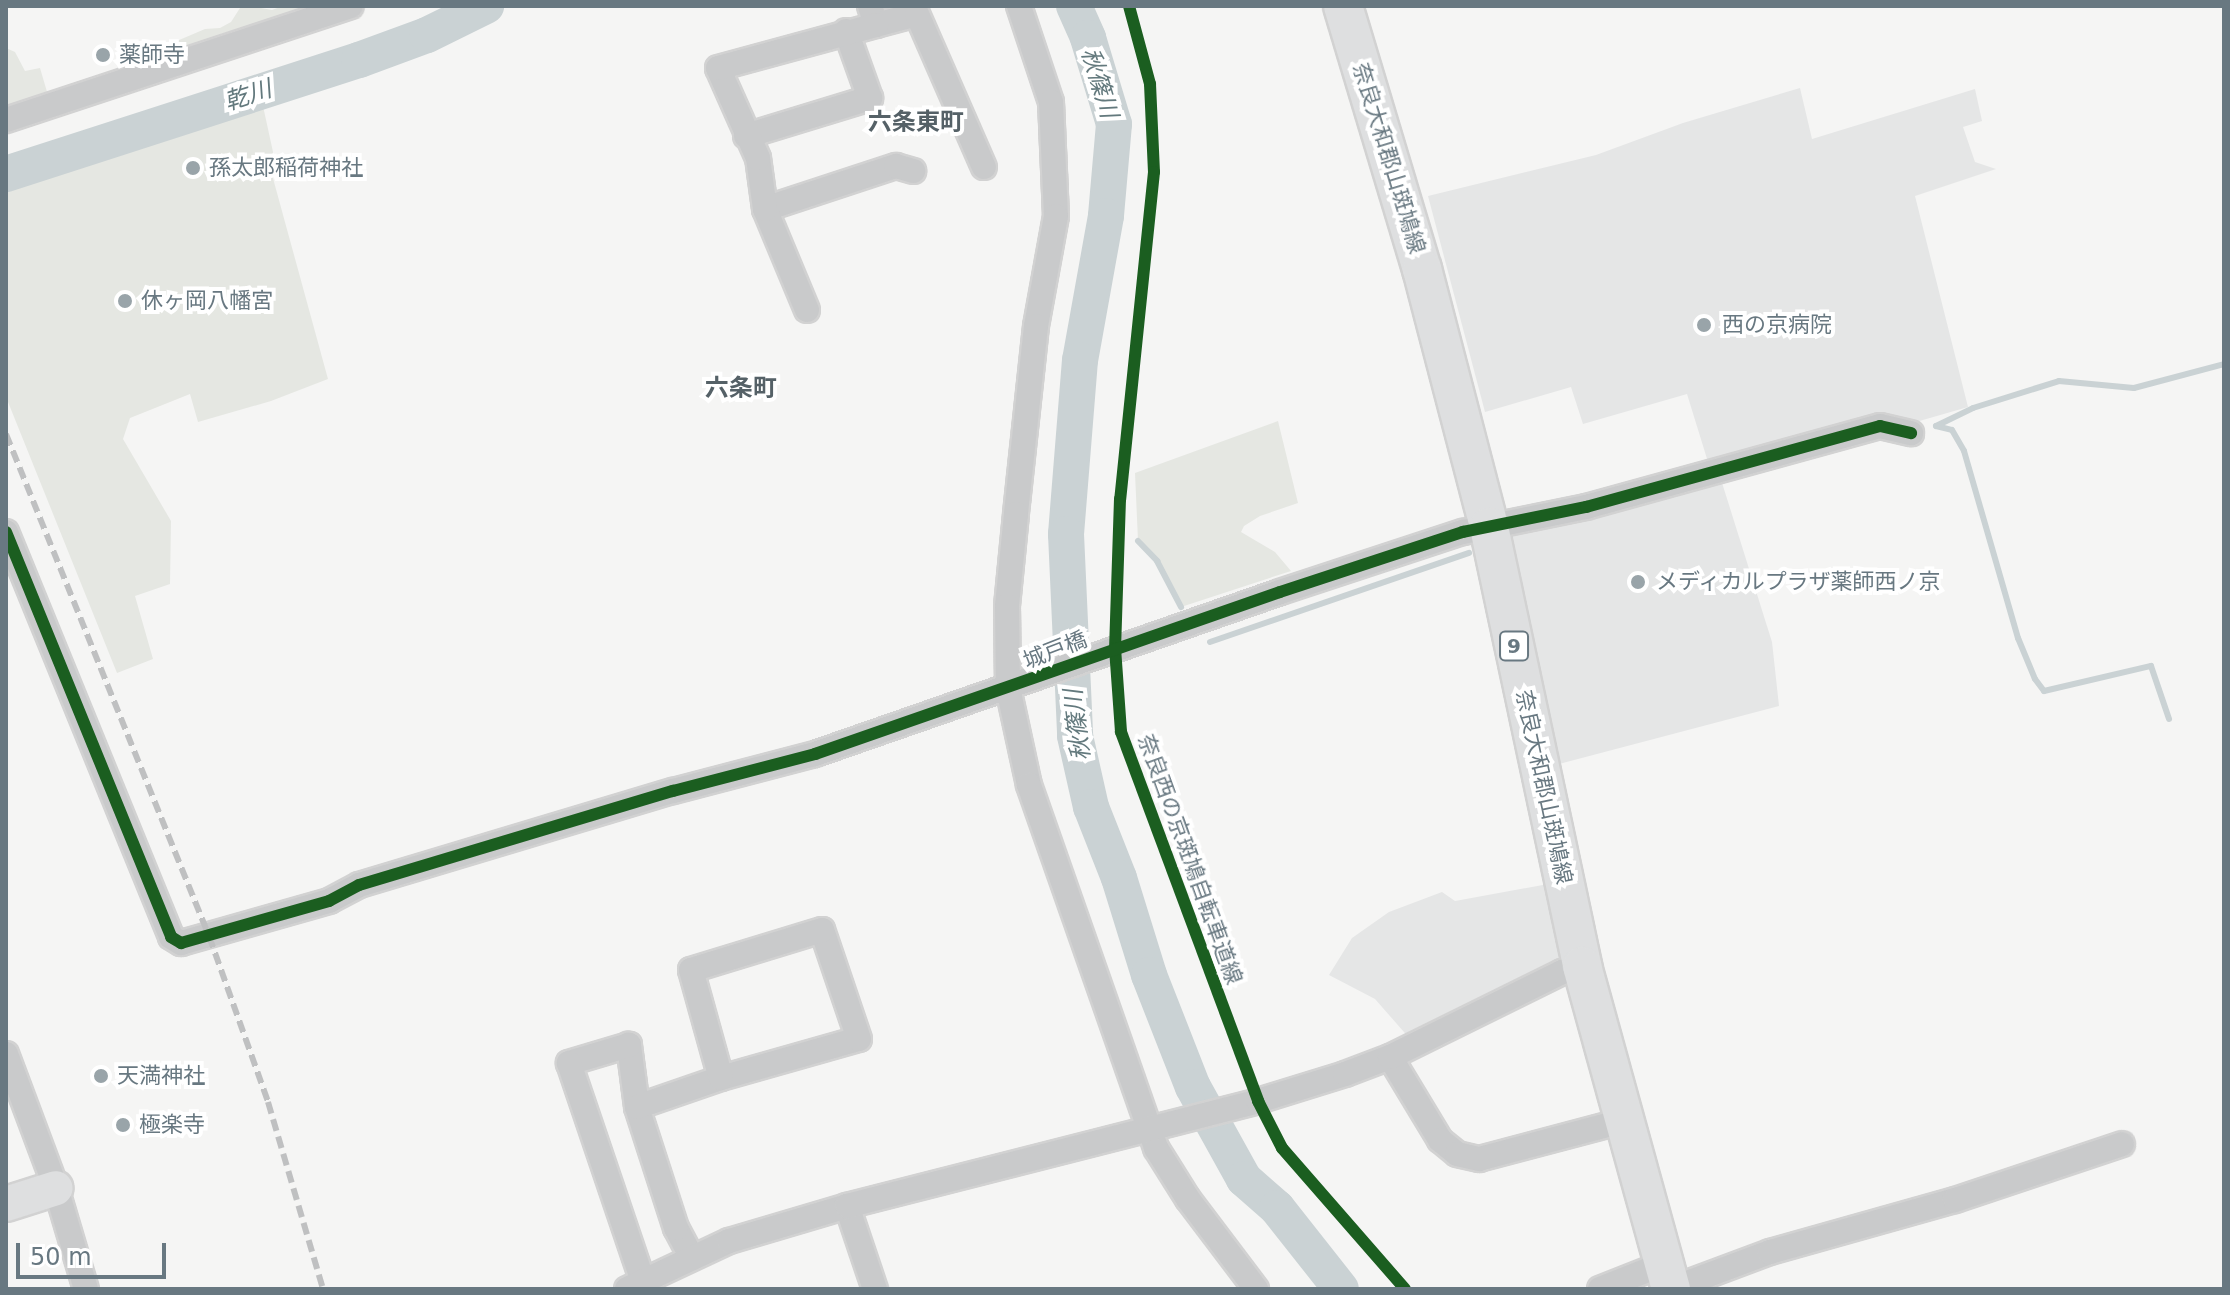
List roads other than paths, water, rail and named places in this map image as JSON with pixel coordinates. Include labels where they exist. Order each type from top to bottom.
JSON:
[{"type":"main road","name":"奈良大和郡山斑鳩線","points":[[1343,6],[1422,269],[1489,527],[1582,966],[1668,1280]]},
{"type":"street","points":[[6,120],[351,6]]},
{"type":"street","points":[[1019,6],[1051,102],[1056,216],[1036,326],[1007,606],[1012,687],[1029,785],[1158,1125],[1156,1148],[1188,1199],[1256,1289]]},
{"type":"street","points":[[807,310],[765,209],[758,158],[718,68],[846,31],[873,16],[917,14],[984,167]]},
{"type":"street","points":[[746,136],[870,98],[846,31]]},
{"type":"street","points":[[765,209],[896,166],[913,171]]},
{"type":"street","name":"城戸橋","points":[[6,532],[171,937],[181,943],[329,901],[359,885],[673,791],[815,754],[1463,532],[1586,507],[1880,426],[1911,433]]},
{"type":"street","points":[[637,1107],[721,1078],[859,1039],[822,930],[691,970],[721,1078]]},
{"type":"street","points":[[692,1258],[676,1228],[637,1107],[629,1045],[569,1063],[635,1285],[729,1241],[847,1206],[1258,1101],[1390,1057],[1562,972],[1582,966]]},
{"type":"street","points":[[1390,1057],[1440,1140],[1457,1154],[1479,1159],[1623,1121]]},
{"type":"street","points":[[7,1058],[56,1188],[86,1289]]},
{"type":"street","points":[[1600,1289],[1668,1280],[1770,1252],[1955,1200],[2122,1144]]},
{"type":"street","points":[[6,1204],[56,1188]]},
{"type":"street","points":[[847,1206],[875,1289]]},
{"type":"waterway","name":"乾川","points":[[6,174],[359,60],[427,35],[486,6]]},
{"type":"waterway","name":"秋篠川","points":[[1074,6],[1088,38],[1114,124],[1106,216],[1080,360],[1066,534],[1075,736],[1091,807],[1119,878],[1149,975],[1193,1087],[1244,1179],[1277,1208],[1341,1289]]},
{"type":"waterway","points":[[1936,426],[1973,408],[2059,381],[2134,388],[2224,364]]},
{"type":"waterway","points":[[1936,426],[1952,430],[1964,451],[2018,638],[2035,679],[2044,691],[2151,666],[2169,719]]},
{"type":"waterway","points":[[1138,541],[1157,561],[1181,607]]},
{"type":"waterway","points":[[1210,642],[1469,553]]},
{"type":"railway","points":[[6,434],[209,936],[268,1102],[323,1289]]},
{"type":"place","name":"薬師寺","points":[[103,55]]},
{"type":"place","name":"孫太郎稲荷神社","points":[[193,168]]},
{"type":"place","name":"休ヶ岡八幡宮","points":[[125,301]]},
{"type":"place","name":"西の京病院","points":[[1704,325]]},
{"type":"place","name":"メディカルプラザ薬師西ノ京","points":[[1638,582]]},
{"type":"place","name":"天満神社","points":[[101,1076]]},
{"type":"place","name":"極楽寺","points":[[123,1125]]},
{"type":"district","name":"六条東町","points":[[916,123]]},
{"type":"district","name":"六条町","points":[[741,389]]}]
